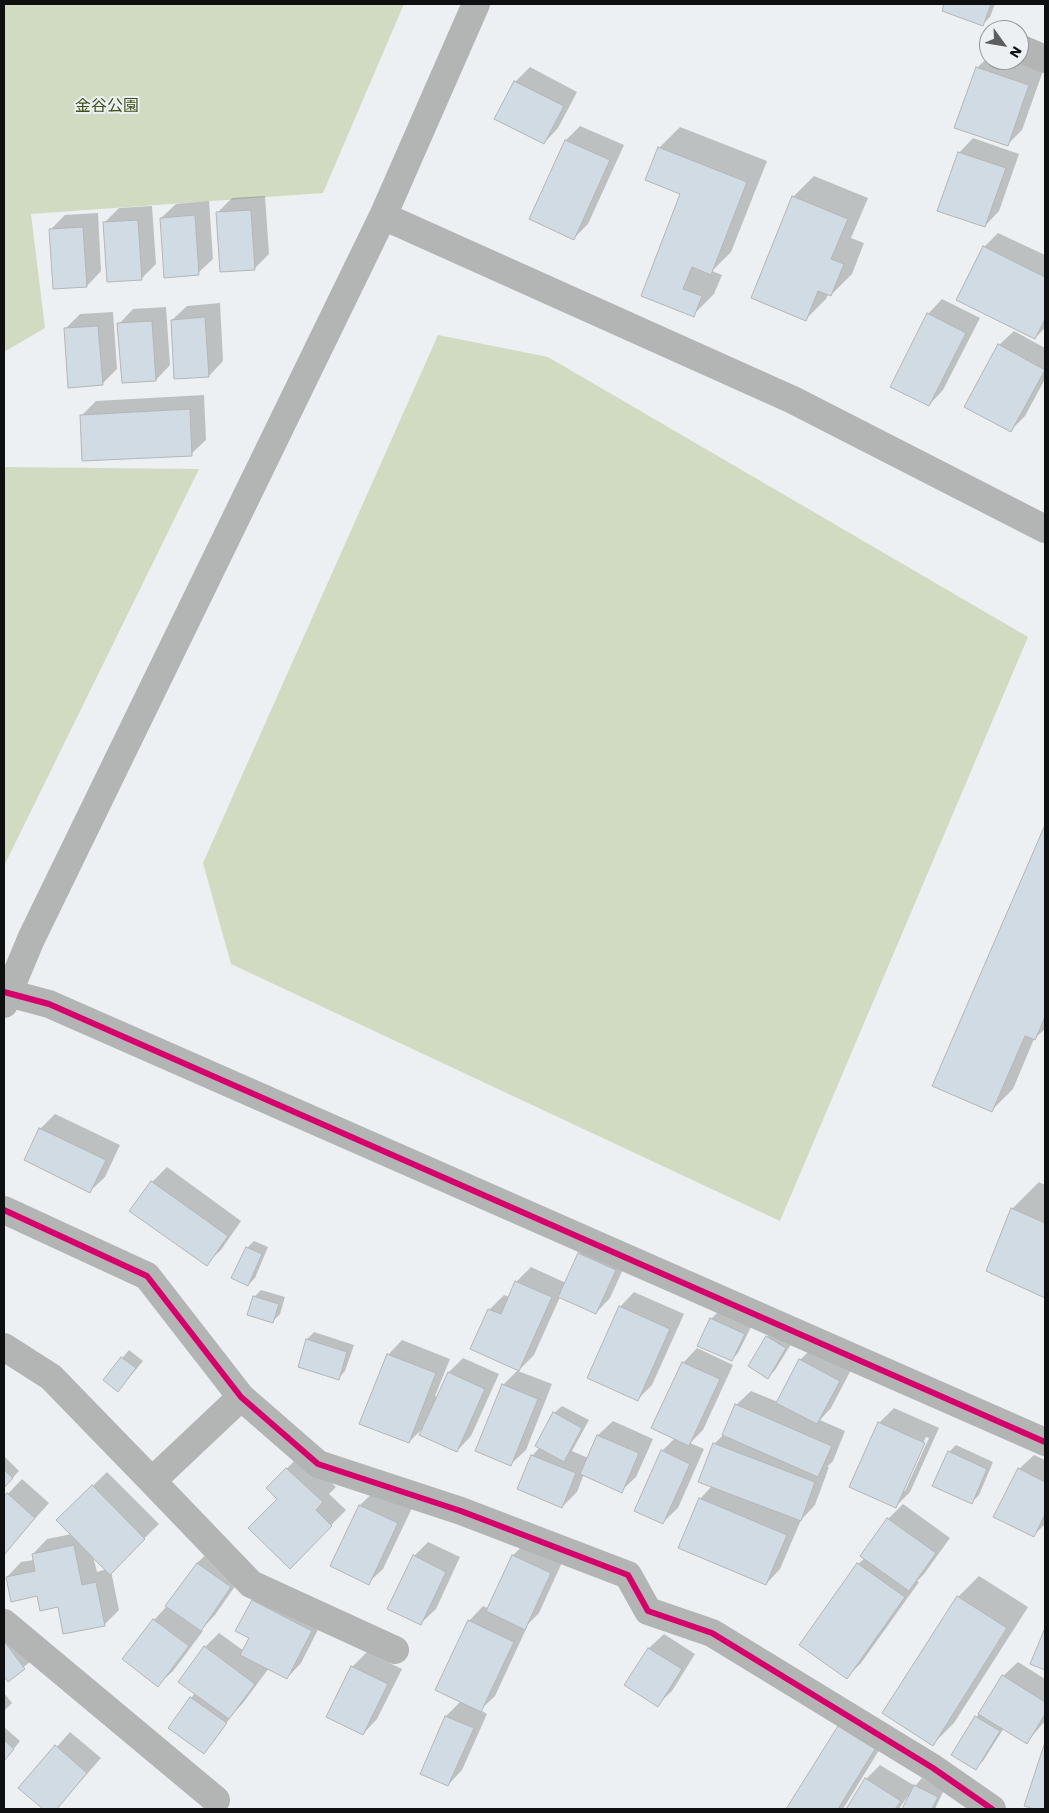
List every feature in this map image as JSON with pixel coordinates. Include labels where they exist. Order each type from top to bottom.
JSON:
[{"type":"street","points":[[476,4],[383,216],[5,996],[49,1004],[1045,1442]]},
{"type":"street","points":[[1029,52],[1045,59]]},
{"type":"street","points":[[383,216],[793,400],[1045,529]]},
{"type":"street","points":[[4,1210],[147,1276],[241,1397],[318,1464],[461,1511],[628,1575],[648,1611],[712,1633],[933,1768],[992,1809]]},
{"type":"street","points":[[4,1347],[51,1377],[250,1584],[395,1650]]},
{"type":"street","points":[[152,1481],[241,1397]]},
{"type":"street","points":[[4,1623],[216,1800]]},
{"type":"green space","name":"金谷公園","points":[[4,4],[404,4],[323,193],[31,214],[45,328],[4,352]]},
{"type":"green space","points":[[438,335],[548,357],[1028,637],[780,1221],[231,964],[203,863]]},
{"type":"green space","points":[[4,467],[199,469],[4,866]]},
{"type":"building","points":[[944,4],[991,4],[985,20],[979,20],[979,25],[942,11]]},
{"type":"building","points":[[976,67],[979,70],[985,70],[1029,85],[1008,146],[954,128]]},
{"type":"building","points":[[514,81],[564,106],[544,144],[494,119]]},
{"type":"building","points":[[565,140],[610,160],[574,240],[529,219]]},
{"type":"building","points":[[658,147],[747,182],[711,275],[692,267],[683,289],[702,296],[694,317],[641,296],[680,194],[645,180]]},
{"type":"building","points":[[958,152],[1006,168],[985,227],[937,211]]},
{"type":"building","points":[[792,196],[848,219],[831,259],[844,264],[831,296],[818,291],[806,321],[751,298]]},
{"type":"building","points":[[251,210],[255,270],[220,272],[216,212]]},
{"type":"building","points":[[195,215],[199,275],[164,278],[160,218]]},
{"type":"building","points":[[138,220],[142,280],[107,282],[103,222]]},
{"type":"building","points":[[83,227],[87,287],[53,289],[49,229]]},
{"type":"building","points":[[983,246],[1045,277],[1045,319],[1035,339],[956,300]]},
{"type":"building","points":[[927,313],[966,333],[929,406],[890,387]]},
{"type":"building","points":[[205,317],[209,377],[174,379],[171,320]]},
{"type":"building","points":[[152,321],[156,381],[122,383],[117,323]]},
{"type":"building","points":[[98,326],[103,385],[68,388],[64,328]]},
{"type":"building","points":[[998,344],[1045,370],[1011,432],[964,407]]},
{"type":"building","points":[[190,409],[192,456],[82,461],[80,415]]},
{"type":"building","points":[[1045,825],[1045,1017],[1035,1040],[1025,1036],[992,1112],[932,1086]]},
{"type":"building","points":[[39,1128],[106,1160],[90,1193],[24,1160]]},
{"type":"building","points":[[151,1181],[228,1236],[207,1266],[129,1211]]},
{"type":"building","points":[[1011,1208],[1045,1223],[1045,1298],[986,1271]]},
{"type":"building","points":[[246,1247],[262,1254],[248,1286],[231,1278]]},
{"type":"building","points":[[578,1253],[616,1270],[596,1314],[558,1297]]},
{"type":"building","points":[[515,1281],[552,1297],[519,1371],[470,1349],[488,1309],[501,1314]]},
{"type":"building","points":[[253,1296],[279,1304],[273,1323],[247,1315]]},
{"type":"building","points":[[619,1306],[670,1329],[638,1401],[587,1378]]},
{"type":"building","points":[[710,1318],[745,1334],[732,1361],[697,1346]]},
{"type":"building","points":[[766,1336],[786,1348],[768,1379],[748,1366]]},
{"type":"building","points":[[306,1339],[347,1352],[339,1380],[298,1367]]},
{"type":"building","points":[[387,1354],[436,1373],[409,1443],[359,1424]]},
{"type":"building","points":[[121,1357],[136,1368],[118,1392],[103,1380]]},
{"type":"building","points":[[799,1359],[840,1381],[817,1424],[776,1403]]},
{"type":"building","points":[[682,1362],[720,1379],[689,1446],[651,1428]]},
{"type":"building","points":[[448,1372],[485,1389],[457,1452],[419,1435]]},
{"type":"building","points":[[502,1384],[538,1399],[511,1466],[475,1451]]},
{"type":"building","points":[[735,1404],[832,1446],[818,1477],[722,1435]]},
{"type":"building","points":[[553,1412],[582,1428],[564,1462],[535,1446]]},
{"type":"building","points":[[878,1422],[925,1443],[896,1508],[849,1487]]},
{"type":"building","points":[[597,1435],[639,1453],[622,1493],[580,1474]]},
{"type":"building","points":[[713,1443],[815,1482],[801,1521],[698,1482]]},
{"type":"building","points":[[661,1450],[690,1464],[663,1524],[634,1511]]},
{"type":"building","points":[[948,1451],[987,1469],[972,1504],[932,1486]]},
{"type":"building","points":[[531,1455],[576,1473],[562,1508],[517,1489]]},
{"type":"building","points":[[286,1468],[323,1502],[316,1510],[332,1526],[290,1569],[248,1528],[277,1499],[266,1488]]},
{"type":"building","points":[[1018,1468],[1045,1482],[1045,1514],[1034,1537],[993,1517]]},
{"type":"building","points":[[4,1470],[13,1478],[4,1488]]},
{"type":"building","points":[[92,1485],[145,1539],[110,1575],[56,1520]]},
{"type":"building","points":[[7,1493],[35,1518],[4,1555],[4,1496]]},
{"type":"building","points":[[699,1498],[787,1535],[766,1585],[678,1548]]},
{"type":"building","points":[[359,1505],[398,1523],[369,1585],[330,1566]]},
{"type":"building","points":[[887,1518],[936,1553],[909,1591],[860,1556]]},
{"type":"building","points":[[74,1545],[82,1585],[96,1582],[105,1626],[63,1634],[58,1607],[40,1611],[37,1596],[11,1602],[6,1577],[35,1571],[32,1554]]},
{"type":"building","points":[[413,1555],[446,1572],[421,1625],[387,1609]]},
{"type":"building","points":[[512,1555],[551,1573],[525,1630],[486,1611]]},
{"type":"building","points":[[197,1563],[231,1587],[201,1631],[165,1606]]},
{"type":"building","points":[[857,1563],[905,1597],[847,1679],[799,1645]]},
{"type":"building","points":[[957,1596],[1007,1628],[933,1746],[882,1713]]},
{"type":"building","points":[[252,1600],[312,1631],[287,1679],[240,1655],[249,1638],[235,1631]]},
{"type":"building","points":[[153,1619],[189,1646],[158,1687],[122,1659]]},
{"type":"building","points":[[468,1620],[514,1642],[481,1712],[435,1690]]},
{"type":"building","points":[[1045,1628],[1045,1670],[1030,1664]]},
{"type":"building","points":[[4,1641],[25,1669],[8,1682],[4,1676]]},
{"type":"building","points":[[204,1646],[255,1684],[229,1719],[178,1682]]},
{"type":"building","points":[[648,1648],[682,1669],[658,1707],[624,1685]]},
{"type":"building","points":[[351,1666],[388,1684],[363,1735],[326,1717]]},
{"type":"building","points":[[1002,1675],[1045,1702],[1045,1714],[1027,1744],[978,1714]]},
{"type":"building","points":[[190,1697],[227,1723],[204,1754],[168,1728]]},
{"type":"building","points":[[445,1716],[474,1728],[448,1786],[420,1774]]},
{"type":"building","points":[[975,1716],[1000,1731],[976,1770],[951,1755]]},
{"type":"building","points":[[838,1726],[875,1749],[838,1809],[786,1809]]},
{"type":"building","points":[[4,1740],[14,1749],[4,1761]]},
{"type":"building","points":[[1045,1742],[1045,1809],[1034,1809],[1024,1806]]},
{"type":"building","points":[[55,1745],[87,1773],[57,1809],[43,1809],[18,1788]]},
{"type":"building","points":[[865,1778],[901,1801],[895,1809],[846,1809]]},
{"type":"building","points":[[914,1785],[938,1797],[932,1809],[902,1809]]},
{"type":"cycle path","points":[[4,992],[49,1004],[1045,1442]]},
{"type":"cycle path","points":[[4,1210],[147,1276],[241,1397],[318,1464],[461,1511],[628,1575],[648,1611],[712,1633],[933,1768],[992,1809]]}]
